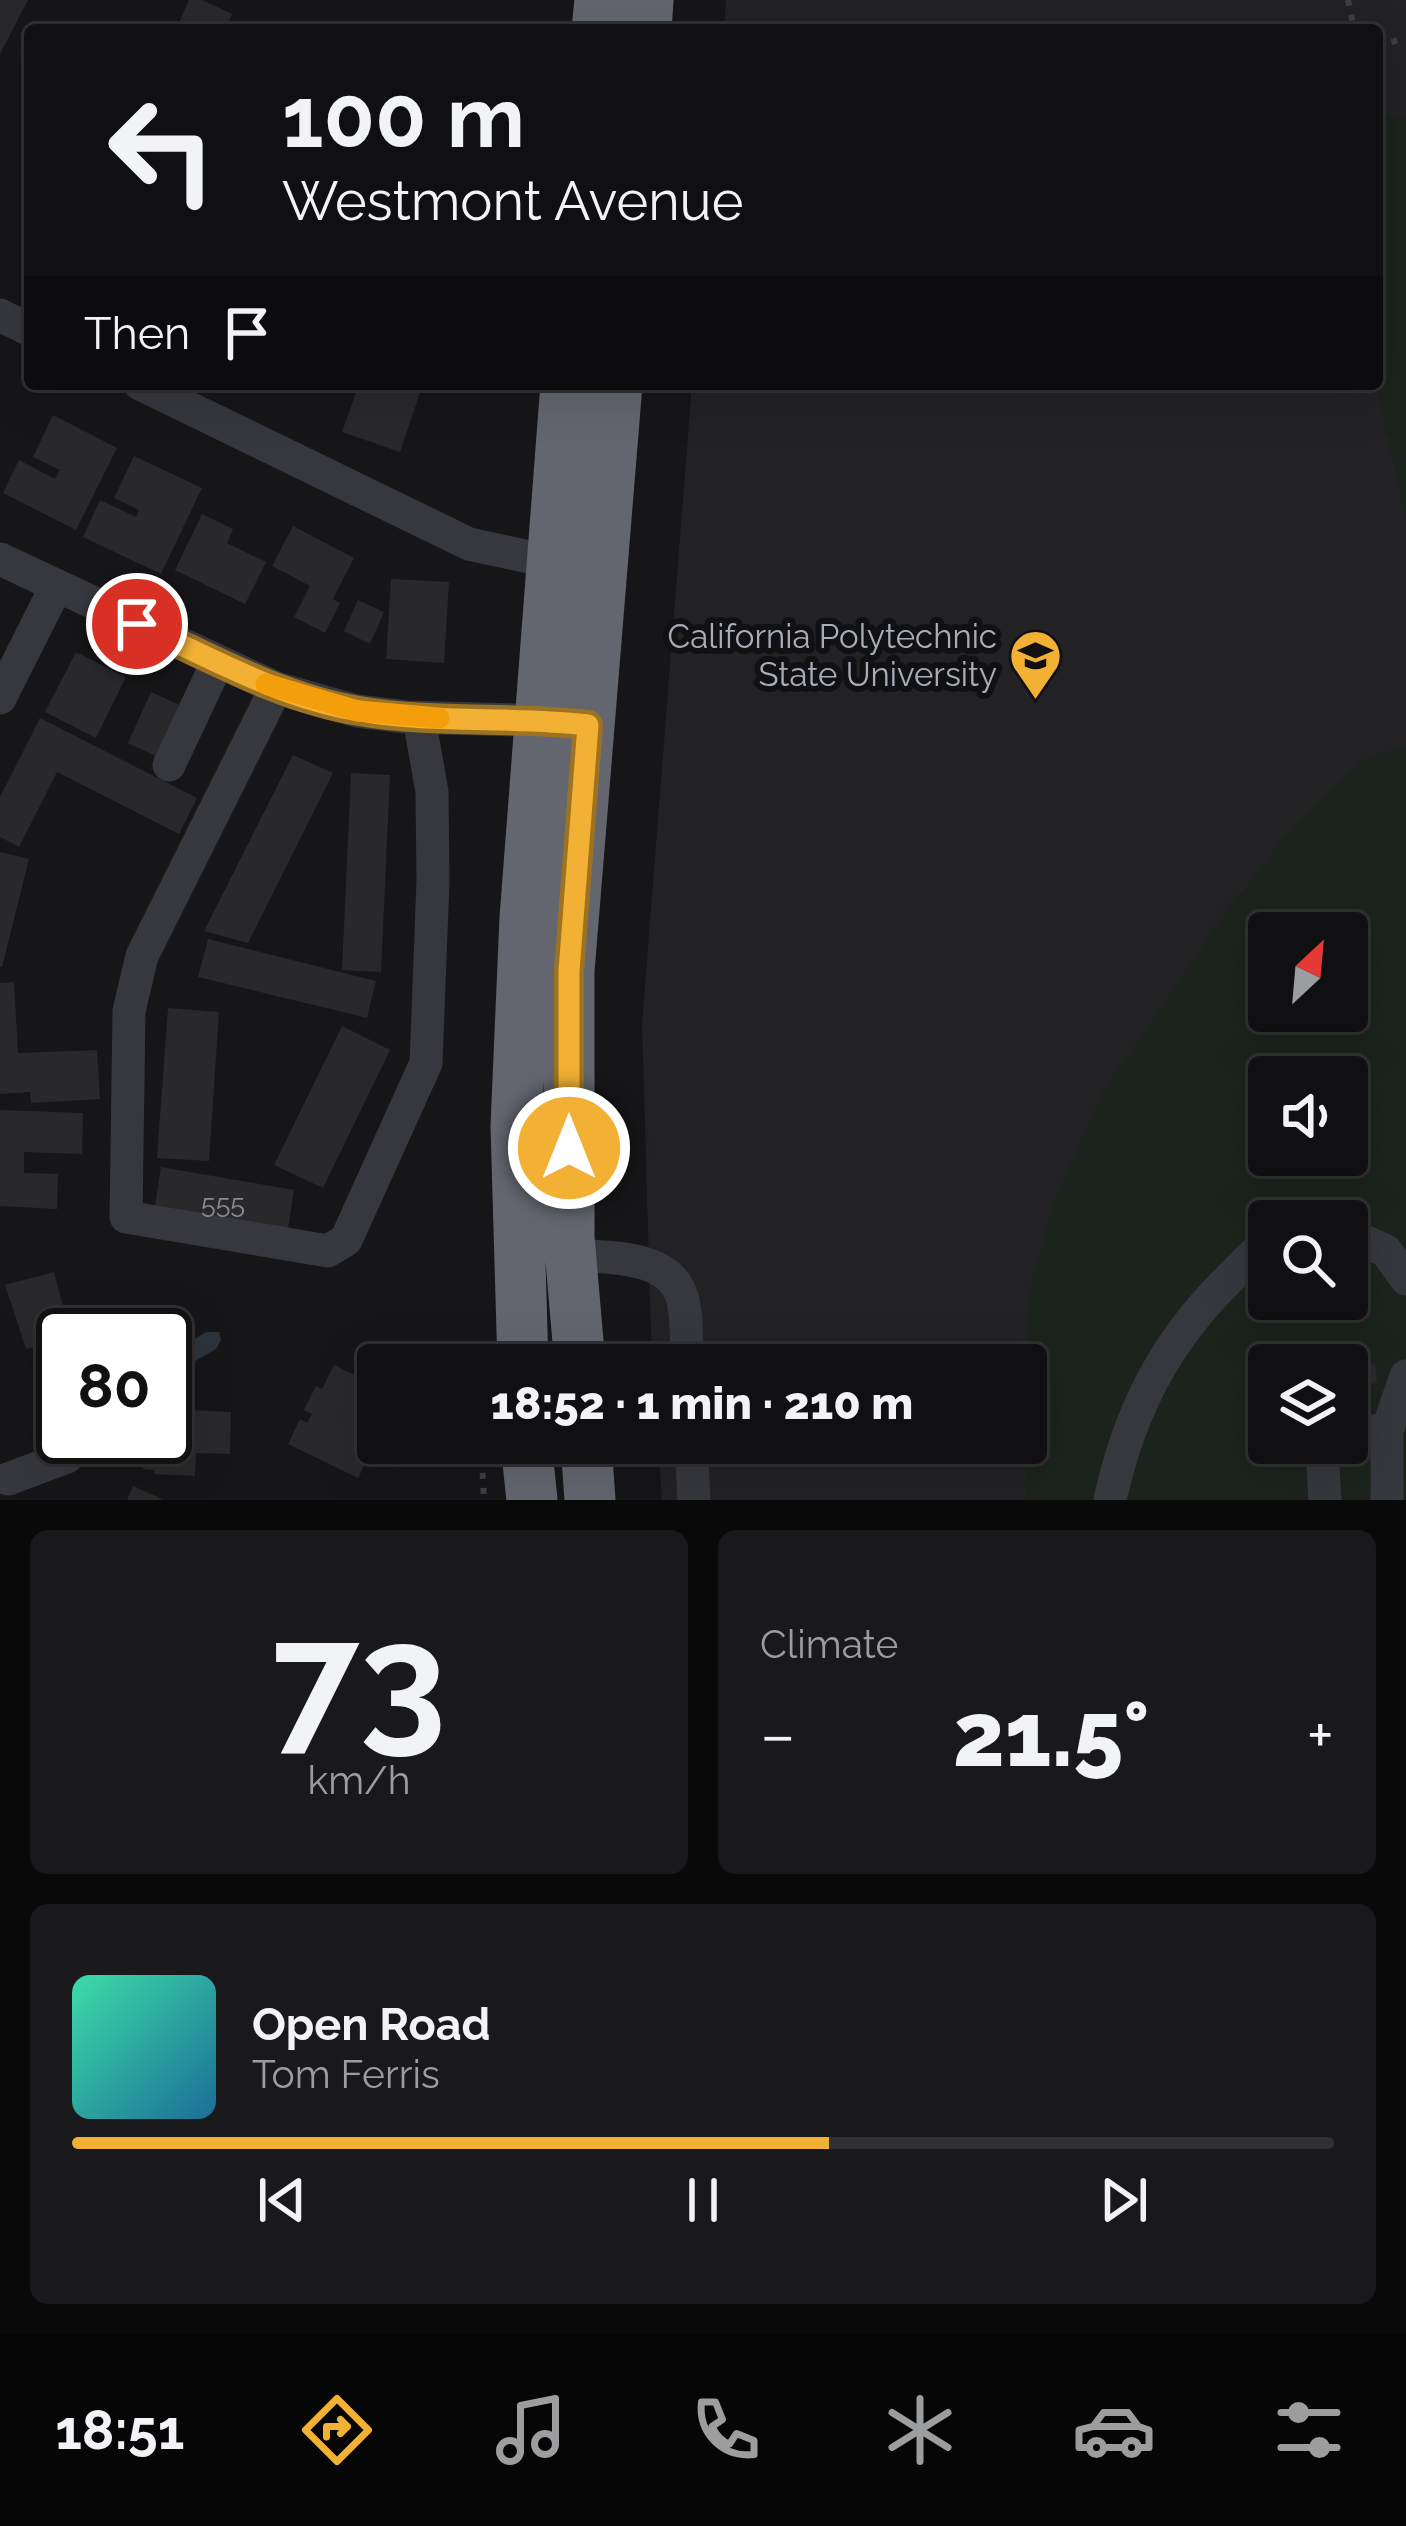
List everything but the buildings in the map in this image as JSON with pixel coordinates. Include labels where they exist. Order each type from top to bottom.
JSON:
[{"type":"highway","points":[[565,390],[550,565],[565,722],[571,1255],[578,1344]]},
{"type":"highway","points":[[523,1344],[516,1126],[525,918],[603,568],[617,390]]},
{"type":"highway","points":[[528,1464],[532,1500]]},
{"type":"highway","points":[[587,1464],[590,1500]]},
{"type":"street","points":[[159,390],[469,544],[550,565],[603,568]]},
{"type":"street","points":[[0,559],[276,688],[358,711],[418,718],[565,722]]},
{"type":"street","points":[[0,698],[56,587]]},
{"type":"street","points":[[169,765],[218,662]]},
{"type":"street","points":[[276,688],[142,956],[130,994],[126,1217],[328,1251],[346,1240],[426,1064],[432,792],[418,718]]},
{"type":"street","points":[[1368,1243],[1386,1252],[1406,1279]]},
{"type":"street","points":[[571,1255],[641,1262],[673,1278],[683,1299],[686,1344]]},
{"type":"street","points":[[1110,1500],[1123,1442],[1152,1378],[1179,1336],[1248,1262]]},
{"type":"street","points":[[1388,1500],[1387,1431],[1406,1376]]},
{"type":"street","points":[[1368,1431],[1387,1431]]},
{"type":"street","points":[[7,1477],[46,1464]]},
{"type":"street","points":[[692,1464],[694,1500]]},
{"type":"street","points":[[1323,1464],[1325,1500]]},
{"type":"path","points":[[482,1464],[484,1500]]},
{"type":"shaded area","name":"California Polytechnic State University","points":[[726,0],[1406,0],[1406,1500],[662,1500],[659,1464],[1047,1464],[1047,1344],[651,1344],[642,1024],[692,390],[1383,390],[1383,24],[724,24]]},
{"type":"shaded area","points":[[1383,116],[1406,118],[1406,522],[1377,390],[1383,390]]},
{"type":"shaded area","points":[[1406,747],[1406,1500],[1026,1500],[1026,1464],[1047,1464],[1047,1344],[1027,1344],[1027,1300],[1054,1201],[1103,1091],[1225,914],[1296,822],[1369,755]]},
{"type":"shaded area","points":[[206,1332],[219,1332],[221,1340],[216,1349],[192,1363],[192,1341]]},
{"type":"slow traffic","points":[[266,684],[358,711],[439,718]]},
{"type":"place","name":"California Polytechnic State University","points":[[1036,701]]},
{"type":"route","points":[[137,624],[276,688],[320,703],[406,718],[588,725],[569,971],[569,1148]]}]
